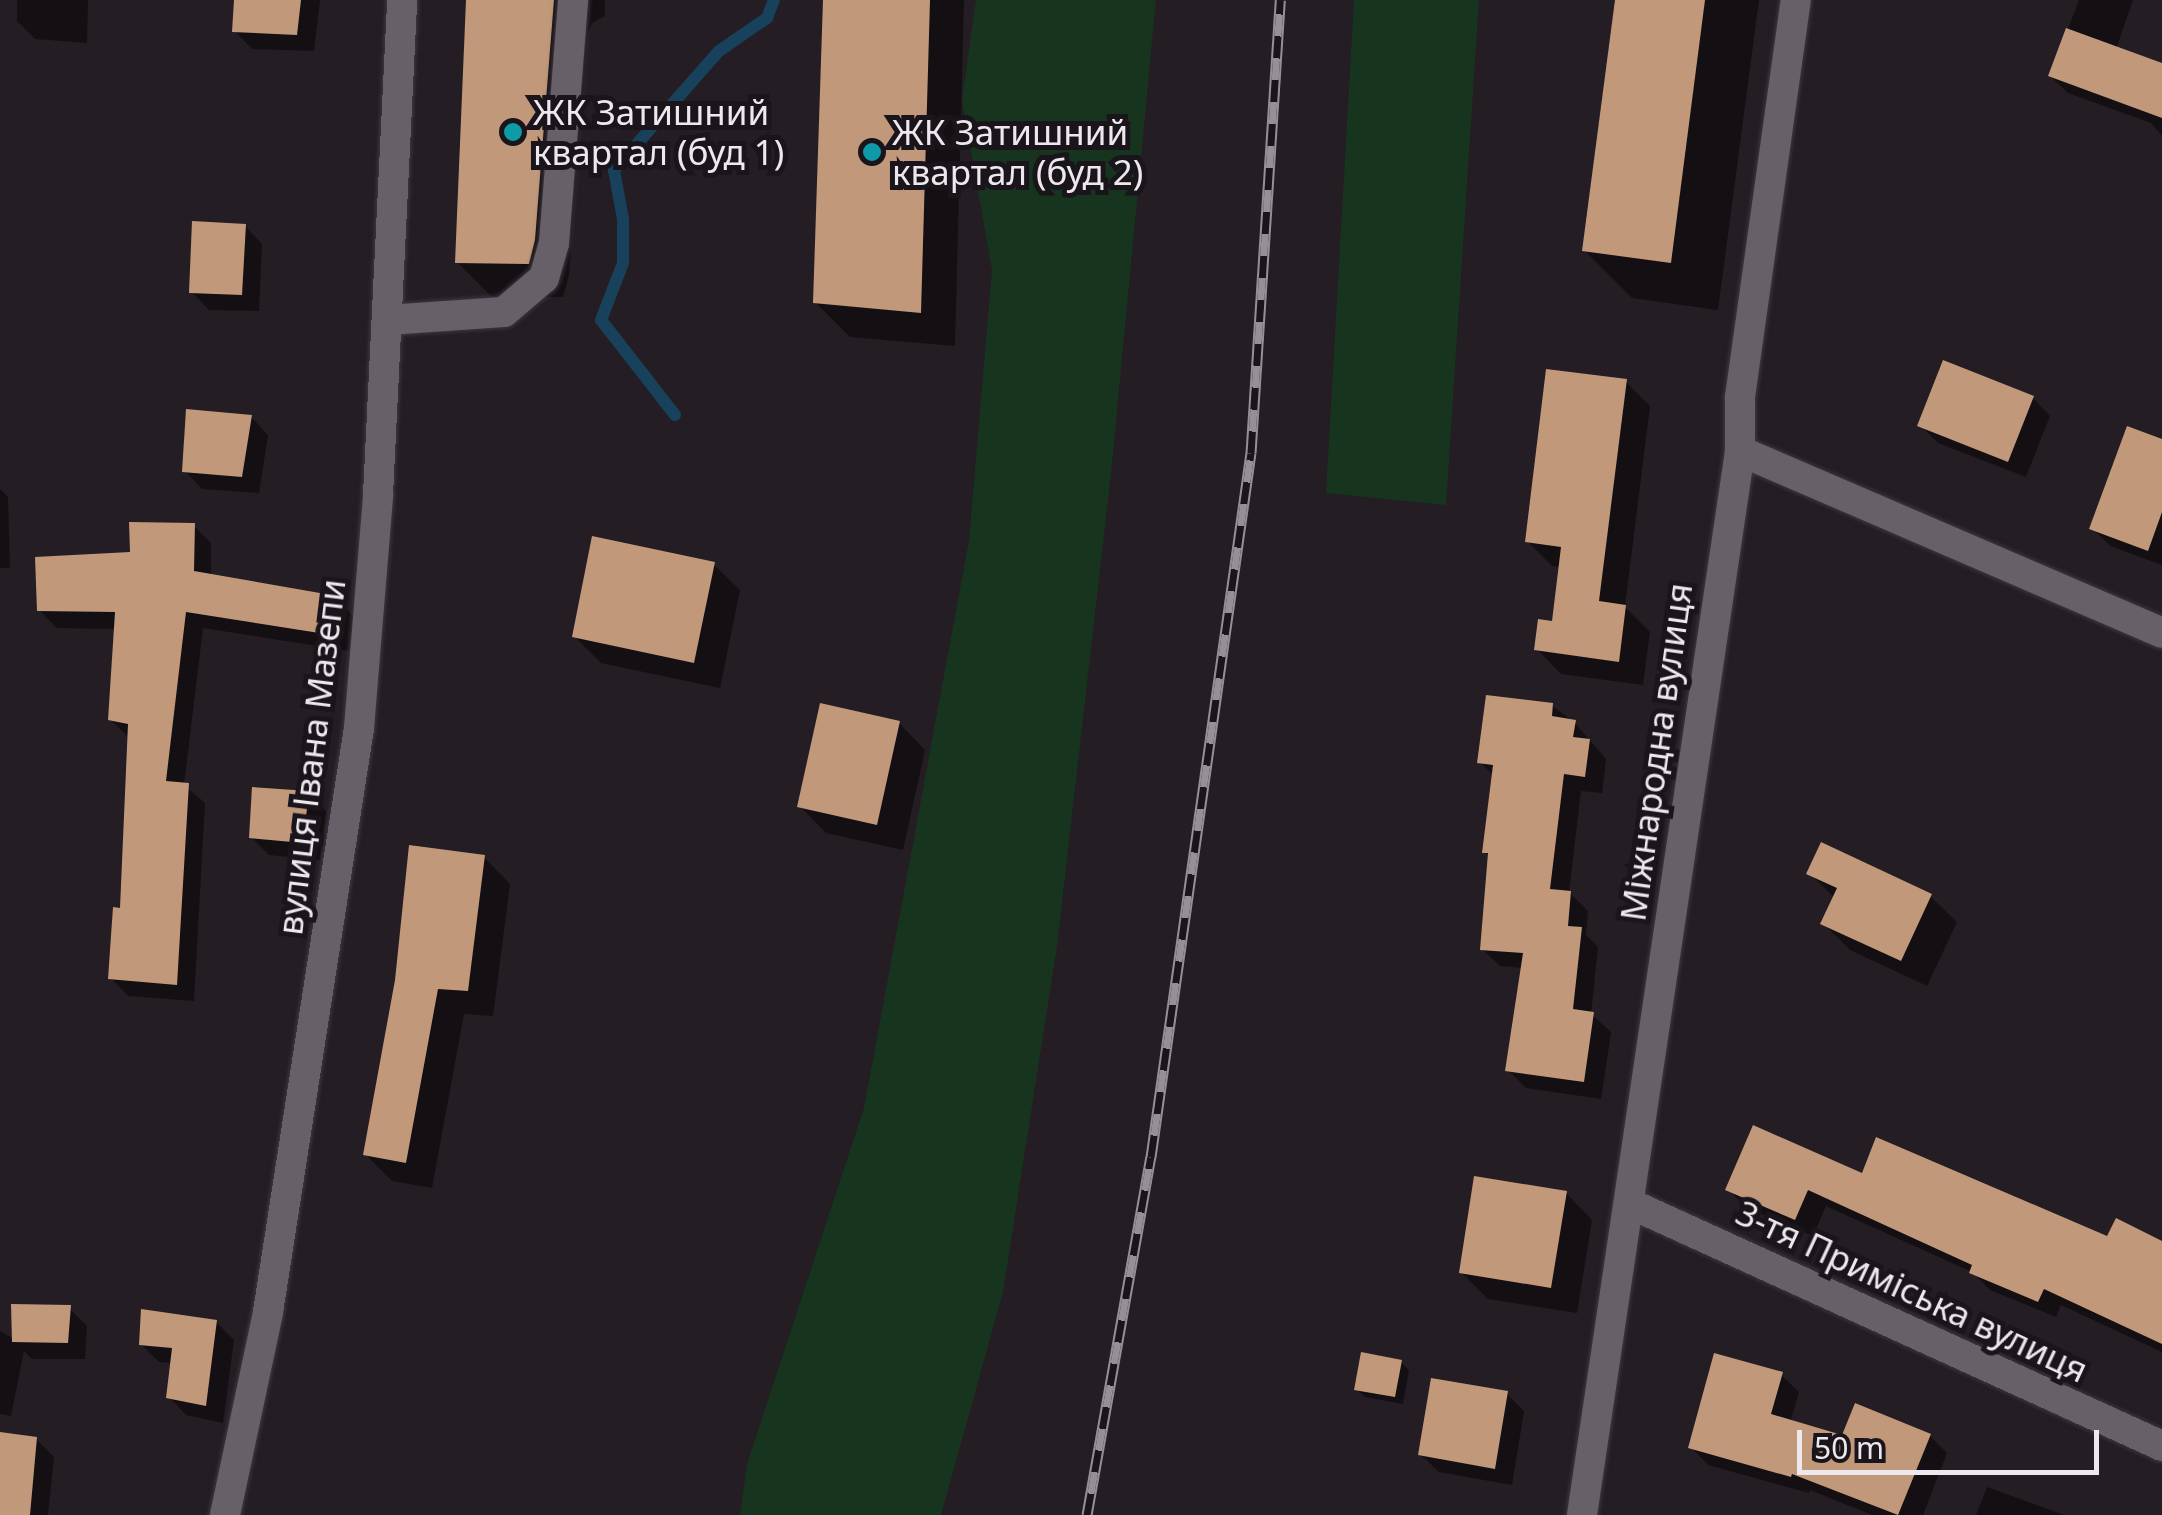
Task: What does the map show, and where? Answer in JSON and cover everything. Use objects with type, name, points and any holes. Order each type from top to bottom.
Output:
[{"type":"street","name":"вулиця Івана Мазепи","points":[[225,1515],[268,1312],[359,728],[387,320],[402,0]]},
{"type":"street","points":[[387,320],[504,312],[544,278],[554,243],[573,0]]},
{"type":"street","name":"Міжнародна вулиця","points":[[1582,1515],[1631,1204],[1699,704],[1740,450],[1740,396],[1796,0]]},
{"type":"street","points":[[1740,450],[2162,633]]},
{"type":"street","name":"3-тя Приміська вулиця","points":[[1631,1204],[2162,1446]]},
{"type":"green space","points":[[976,0],[1156,0],[1111,474],[1057,946],[1003,1292],[941,1515],[740,1515],[747,1464],[864,1108],[969,540],[992,270],[962,100]]},
{"type":"green space","points":[[1354,0],[1479,0],[1446,505],[1326,493]]},
{"type":"building","points":[[234,0],[301,0],[297,35],[232,32]]},
{"type":"building","name":"ЖК Затишний квартал (буд 1)","points":[[466,0],[554,0],[535,240],[529,264],[455,263]]},
{"type":"building","name":"ЖК Затишний квартал (буд 2)","points":[[823,0],[930,0],[921,313],[813,303]]},
{"type":"building","points":[[1615,0],[1705,0],[1671,263],[1582,251]]},
{"type":"building","points":[[2066,28],[2162,63],[2162,118],[2048,76]]},
{"type":"building","points":[[192,221],[246,224],[242,295],[189,293]]},
{"type":"building","points":[[1943,360],[2034,396],[2008,462],[1917,426]]},
{"type":"building","points":[[1546,369],[1627,379],[1599,601],[1626,605],[1619,662],[1534,650],[1538,619],[1552,621],[1561,547],[1525,542]]},
{"type":"building","points":[[186,409],[252,415],[242,477],[182,472]]},
{"type":"building","points":[[2127,426],[2162,439],[2162,512],[2148,551],[2089,529]]},
{"type":"building","points":[[129,522],[195,523],[194,571],[337,596],[332,635],[186,612],[166,781],[189,783],[177,985],[108,979],[113,907],[120,908],[128,724],[108,720],[115,612],[37,611],[35,557],[130,552]]},
{"type":"building","points":[[592,536],[715,562],[694,663],[572,637]]},
{"type":"building","points":[[1486,695],[1553,703],[1552,716],[1576,720],[1573,737],[1590,739],[1585,777],[1564,774],[1550,889],[1571,891],[1568,926],[1582,927],[1573,1009],[1594,1012],[1584,1082],[1505,1071],[1523,953],[1480,950],[1488,853],[1482,853],[1493,765],[1477,763]]},
{"type":"building","points":[[820,703],[900,721],[877,825],[797,807]]},
{"type":"building","points":[[252,787],[309,791],[303,843],[249,838]]},
{"type":"building","points":[[1821,842],[1932,894],[1901,961],[1820,924],[1837,888],[1806,874]]},
{"type":"building","points":[[409,845],[485,855],[468,991],[438,989],[406,1163],[363,1155],[395,980]]},
{"type":"building","points":[[1753,1125],[1862,1173],[1876,1137],[2107,1236],[2116,1218],[2162,1241],[2162,1344],[2044,1289],[2038,1302],[1969,1273],[1972,1265],[1808,1190],[1795,1220],[1725,1190]]},
{"type":"building","points":[[1474,1176],[1567,1191],[1551,1288],[1459,1273]]},
{"type":"building","points":[[11,1304],[71,1305],[68,1343],[12,1342]]},
{"type":"building","points":[[141,1309],[217,1320],[206,1406],[166,1398],[172,1348],[139,1345]]},
{"type":"building","points":[[1361,1352],[1402,1360],[1395,1397],[1354,1390]]},
{"type":"building","points":[[1714,1353],[1783,1372],[1771,1414],[1842,1435],[1855,1403],[1931,1434],[1898,1515],[1792,1474],[1791,1477],[1688,1448]]},
{"type":"building","points":[[1431,1378],[1508,1391],[1495,1469],[1418,1455]]},
{"type":"building","points":[[0,1432],[37,1437],[30,1515],[0,1515]]},
{"type":"waterway","points":[[675,415],[601,320],[623,263],[623,219],[614,170],[719,51],[767,18],[774,0]]},
{"type":"railway","points":[[1087,1515],[1151,1157],[1251,453],[1280,0]]},
{"type":"place","name":"ЖК Затишний квартал (буд 1)","points":[[513,132]]},
{"type":"place","name":"ЖК Затишний квартал (буд 2)","points":[[872,152]]}]
